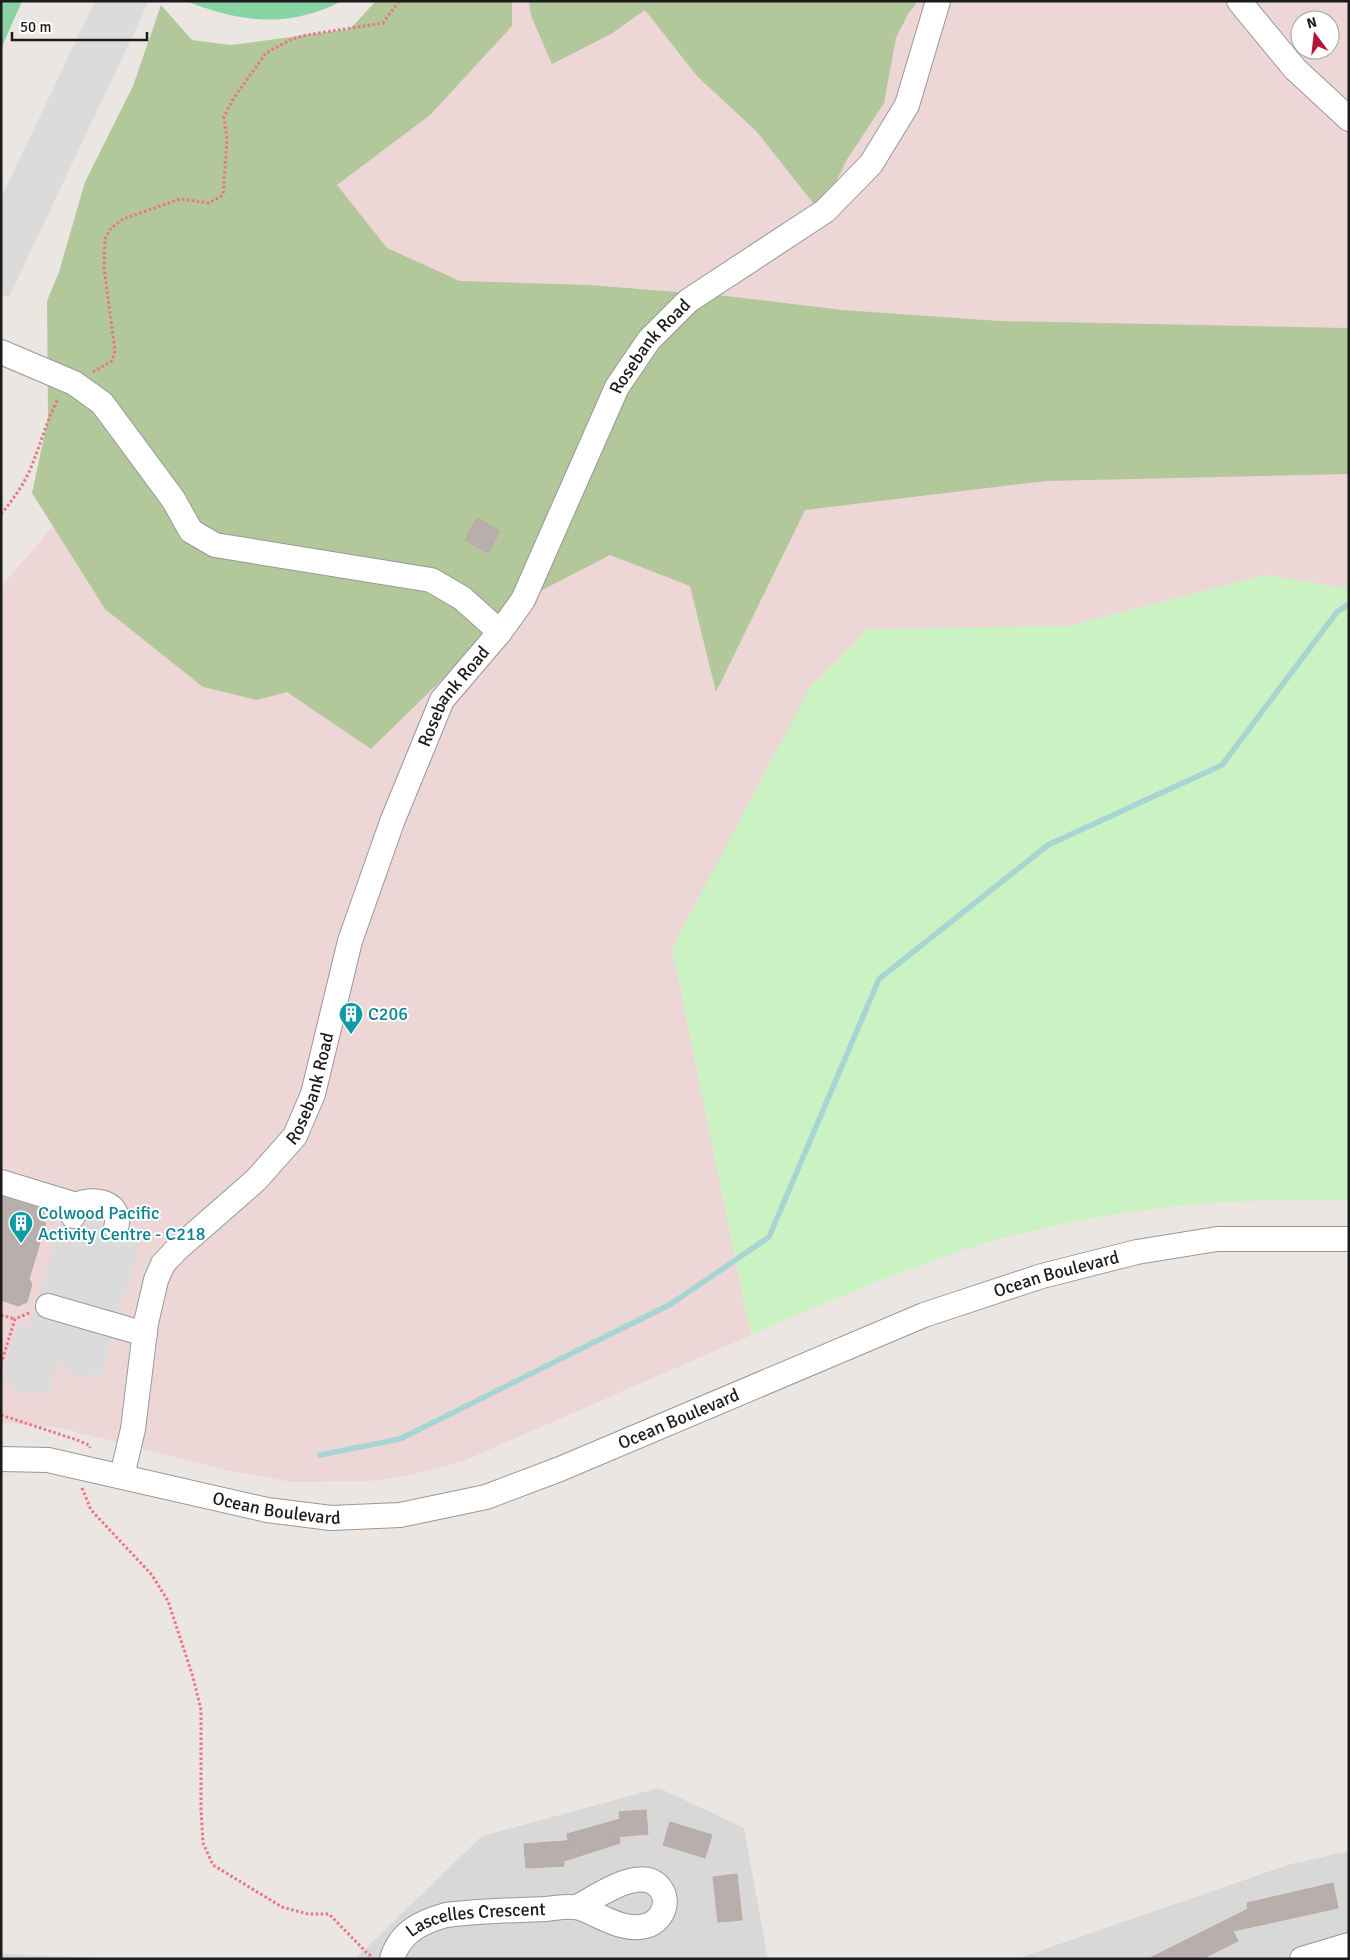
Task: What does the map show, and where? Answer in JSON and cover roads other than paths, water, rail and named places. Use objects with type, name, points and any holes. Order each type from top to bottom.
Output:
[{"type":"street","name":"Rosebank Road","points":[[122,1476],[140,1385],[145,1334],[156,1280],[163,1264],[256,1180],[296,1136],[313,1094],[350,941],[392,822],[442,700],[500,632],[522,600],[541,562],[618,387],[649,340],[688,300],[826,211],[871,164],[907,104],[938,1]]},
{"type":"street","points":[[1239,1],[1295,69],[1349,119]]},
{"type":"street","points":[[1,352],[74,383],[102,403],[173,499],[191,531],[215,545],[431,580],[462,598],[500,632]]},
{"type":"street","points":[[1,1182],[75,1211],[87,1200],[99,1200],[109,1205],[119,1219],[116,1228]]},
{"type":"street","name":"Ocean Boulevard","points":[[1,1459],[48,1460],[267,1510],[331,1518],[400,1515],[486,1497],[560,1469],[924,1314],[1042,1276],[1137,1252],[1217,1239],[1349,1239]]},
{"type":"street","points":[[48,1306],[145,1334]]},
{"type":"street","name":"Lascelles Crescent","points":[[392,1959],[396,1946],[408,1932],[425,1921],[446,1915],[578,1907]]},
{"type":"street","points":[[1302,1959],[1341,1951]]},
{"type":"waterway","points":[[320,1455],[400,1439],[671,1304],[769,1237],[879,979],[1048,845],[1222,765],[1337,612],[1349,604]]},
{"type":"place","name":"C206","points":[[351,1035]]},
{"type":"place","name":"Colwood Pacific Activity Centre - C218","points":[[21,1244]]}]
